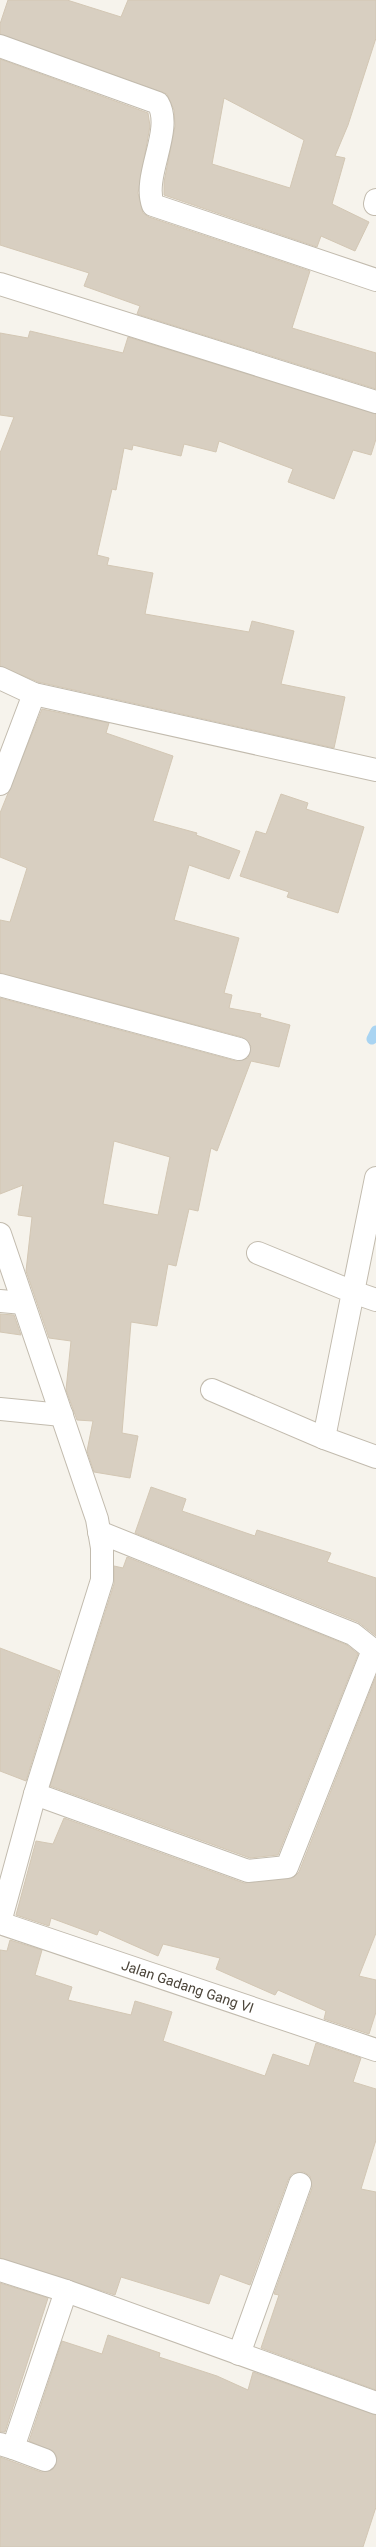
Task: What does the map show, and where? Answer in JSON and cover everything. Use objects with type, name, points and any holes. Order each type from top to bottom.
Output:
[{"type":"street","points":[[0,46],[158,103],[161,112],[161,130],[150,189],[153,205],[376,280]]},
{"type":"street","points":[[0,284],[376,402]]},
{"type":"street","points":[[0,678],[34,694],[376,770]]},
{"type":"street","points":[[0,784],[34,694]]},
{"type":"street","points":[[0,985],[238,1049]]},
{"type":"street","points":[[324,1438],[376,1178]]},
{"type":"street","points":[[0,1234],[97,1519],[102,1580],[36,1794],[0,1922]]},
{"type":"street","points":[[258,1253],[376,1300]]},
{"type":"street","points":[[0,1301],[23,1303]]},
{"type":"street","points":[[212,1390],[324,1438],[376,1457]]},
{"type":"street","points":[[0,1409],[62,1415]]},
{"type":"street","points":[[36,1794],[248,1871],[287,1867],[372,1650],[353,1634],[99,1532]]},
{"type":"street","name":"Jalan Gadang Gang VI","points":[[0,1922],[376,2050]]},
{"type":"street","points":[[240,2354],[300,2184]]},
{"type":"street","points":[[0,2270],[66,2291],[376,2403]]},
{"type":"street","points":[[45,2460],[7,2446],[66,2291]]},
{"type":"building","points":[[8,0],[67,0],[121,17],[128,0],[376,0],[376,38],[348,125],[335,156],[345,158],[332,204],[369,222],[355,251],[321,236],[317,247],[164,195],[164,182],[175,126],[174,110],[167,94],[0,34],[0,24]],"holes":[[[224,98],[304,140],[290,188],[212,164]]]},
{"type":"building","points":[[0,59],[148,113],[150,126],[138,193],[143,213],[149,217],[310,271],[292,328],[376,353],[376,389],[137,314],[140,306],[84,286],[89,273],[0,245]]},
{"type":"building","points":[[30,331],[123,353],[128,337],[376,414],[376,439],[371,455],[353,450],[334,499],[288,482],[293,469],[219,441],[216,452],[184,444],[181,456],[133,445],[132,450],[124,448],[116,490],[112,489],[97,555],[109,558],[107,565],[153,573],[145,614],[249,632],[252,621],[294,631],[281,684],[345,697],[334,748],[38,682],[0,666],[0,453],[14,417],[0,415],[0,333],[28,338]]},
{"type":"building","points":[[42,709],[109,723],[106,733],[173,756],[153,821],[197,833],[196,835],[240,851],[229,879],[189,865],[174,920],[239,938],[224,993],[232,995],[229,1008],[261,1014],[260,1017],[290,1025],[279,1067],[251,1061],[217,1151],[211,1148],[198,1211],[189,1209],[176,1266],[168,1264],[157,1326],[131,1322],[122,1433],[138,1436],[130,1478],[94,1472],[87,1451],[93,1421],[77,1420],[66,1390],[71,1341],[49,1338],[26,1271],[32,1217],[18,1215],[23,1185],[0,1194],[0,998],[236,1061],[248,1058],[251,1046],[242,1037],[0,973],[0,920],[10,922],[27,868],[0,857],[0,813]],"holes":[[[114,1141],[170,1157],[158,1215],[103,1204]]]},
{"type":"building","points":[[281,794],[308,803],[306,809],[364,827],[338,913],[287,897],[289,892],[240,876],[256,831],[266,834]]},
{"type":"building","points":[[0,1314],[14,1315],[21,1335],[0,1332]]},
{"type":"building","points":[[151,1487],[186,1499],[182,1511],[255,1536],[257,1530],[331,1553],[327,1562],[376,1578],[376,1636],[358,1622],[135,1533]]},
{"type":"building","points":[[127,1557],[347,1645],[358,1654],[278,1855],[250,1858],[50,1786],[114,1584],[114,1566],[123,1568]]},
{"type":"building","points":[[0,1648],[60,1671],[26,1781],[0,1771]]},
{"type":"building","points":[[376,1676],[376,1933],[359,1976],[376,1980],[376,2012],[369,2034],[324,2019],[326,2011],[278,1990],[275,1995],[216,1969],[220,1958],[163,1944],[158,1956],[99,1930],[97,1935],[51,1918],[49,1926],[16,1915],[36,1841],[53,1844],[64,1818],[244,1883],[294,1877],[299,1872]]},
{"type":"building","points":[[10,1940],[42,1950],[35,1975],[72,1987],[68,2000],[131,2015],[135,2001],[172,2012],[163,2041],[265,2076],[273,2054],[309,2066],[316,2043],[361,2058],[353,2082],[376,2089],[376,2140],[361,2189],[376,2192],[376,2390],[261,2348],[279,2295],[274,2294],[312,2188],[310,2176],[304,2172],[292,2174],[288,2180],[250,2285],[220,2274],[209,2304],[121,2277],[115,2295],[0,2258],[0,1950],[7,1951]]},
{"type":"building","points":[[0,2283],[48,2298],[5,2432],[0,2432]]},
{"type":"building","points":[[108,2335],[160,2353],[159,2357],[217,2376],[248,2390],[253,2372],[376,2415],[376,2507],[363,2547],[0,2547],[0,2457],[41,2472],[53,2469],[57,2458],[54,2452],[29,2441],[62,2341],[102,2354]]},
{"type":"waterway","points":[[372,1039],[376,1031]]}]
